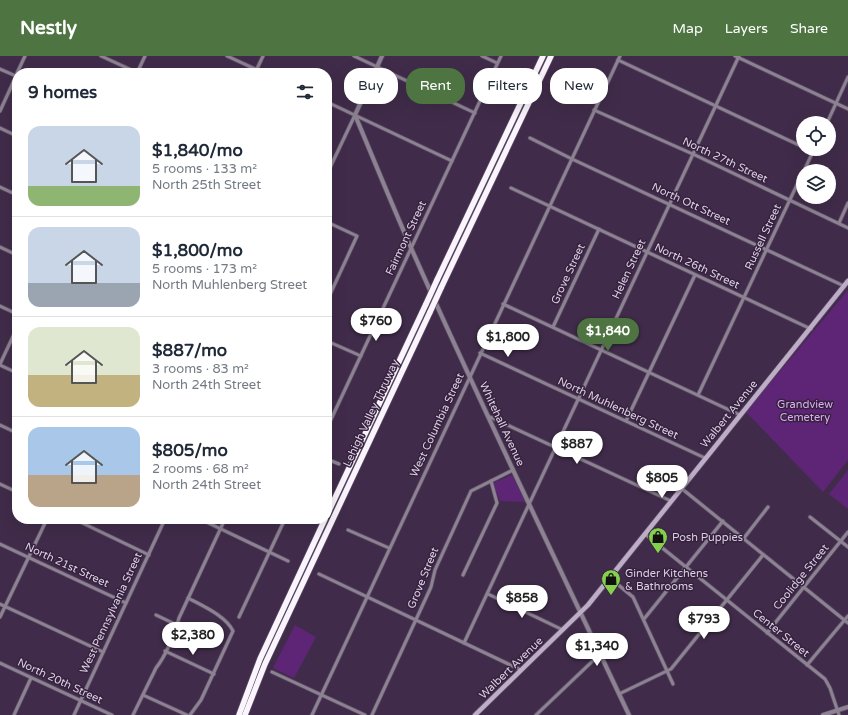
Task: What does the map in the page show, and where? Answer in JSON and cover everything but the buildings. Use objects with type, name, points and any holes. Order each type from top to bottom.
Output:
[{"type":"highway","name":"Lehigh Valley Thruway","points":[[332,504],[543,56]]},
{"type":"highway","name":"Lehigh Valley Thruway","points":[[332,521],[551,56]]},
{"type":"highway","points":[[239,715],[260,659],[323,524]]},
{"type":"highway","name":"Lehigh Valley Thruway","points":[[245,715],[265,664],[331,524]]},
{"type":"main road","name":"Walbert Avenue","points":[[475,715],[581,612],[811,329],[848,281]]},
{"type":"street","points":[[20,68],[25,56]]},
{"type":"street","points":[[101,56],[126,68]]},
{"type":"street","points":[[139,68],[145,56]]},
{"type":"street","points":[[227,56],[250,68]]},
{"type":"street","points":[[257,68],[263,56]]},
{"type":"street","points":[[354,56],[474,113]]},
{"type":"street","points":[[332,164],[382,56]]},
{"type":"street","points":[[482,56],[498,63]]},
{"type":"street","name":"Fairmont Street","points":[[332,417],[412,249],[501,56]]},
{"type":"street","name":"West Columbia Street","points":[[312,715],[620,56]]},
{"type":"street","points":[[737,56],[848,109]]},
{"type":"street","name":"Helen Street","points":[[464,643],[600,350],[693,155],[737,56]]},
{"type":"street","points":[[618,60],[796,144]]},
{"type":"street","points":[[0,68],[12,73]]},
{"type":"street","points":[[830,116],[848,77]]},
{"type":"street","points":[[0,111],[12,86]]},
{"type":"street","points":[[332,104],[452,161]]},
{"type":"street","name":"North 27th Street","points":[[594,110],[848,228]]},
{"type":"street","name":"Whitehall Avenue","points":[[355,115],[412,249],[488,416],[629,715]]},
{"type":"street","points":[[0,128],[12,134]]},
{"type":"street","name":"North Ott Street","points":[[530,138],[844,286]]},
{"type":"street","points":[[0,187],[12,193]]},
{"type":"street","name":"Russell Street","points":[[698,395],[768,250],[796,187]]},
{"type":"street","name":"North 26th Street","points":[[511,188],[811,329]]},
{"type":"street","points":[[838,223],[848,203]]},
{"type":"street","points":[[332,224],[357,236],[332,290]]},
{"type":"street","name":"Grove Street","points":[[553,327],[599,230]]},
{"type":"street","points":[[0,247],[12,253]]},
{"type":"street","points":[[626,421],[695,275]]},
{"type":"street","points":[[503,304],[740,415]]},
{"type":"street","points":[[0,306],[12,312]]},
{"type":"street","points":[[12,339],[0,364],[12,371]]},
{"type":"street","points":[[332,342],[360,356]]},
{"type":"street","name":"North Muhlenberg Street","points":[[480,353],[705,458]]},
{"type":"street","points":[[488,416],[671,501]]},
{"type":"street","points":[[0,425],[12,431]]},
{"type":"street","points":[[332,461],[339,464]]},
{"type":"street","name":"Grove Street","points":[[372,715],[431,587],[435,570],[471,491],[513,470]]},
{"type":"street","points":[[463,575],[497,503],[491,481]]},
{"type":"street","points":[[0,484],[12,490]]},
{"type":"street","points":[[681,488],[848,622]]},
{"type":"street","points":[[744,538],[768,507]]},
{"type":"street","points":[[810,517],[848,547]]},
{"type":"street","points":[[644,619],[723,521]]},
{"type":"street","points":[[0,617],[45,524]]},
{"type":"street","points":[[84,524],[149,555]]},
{"type":"street","name":"West Pennsylvania Street","points":[[74,715],[164,524]]},
{"type":"street","points":[[210,524],[288,560]]},
{"type":"street","points":[[134,715],[156,668],[161,662],[188,598],[223,524]]},
{"type":"street","points":[[238,617],[283,524]]},
{"type":"street","points":[[348,530],[389,548]]},
{"type":"street","name":"Coolidge Street","points":[[767,633],[848,532]]},
{"type":"street","name":"Center Street","points":[[644,534],[821,676],[828,684],[838,713]]},
{"type":"street","name":"North 21st Street","points":[[0,544],[126,603]]},
{"type":"street","points":[[619,694],[667,671],[673,666],[763,555]]},
{"type":"street","points":[[319,574],[521,670]]},
{"type":"street","points":[[610,578],[633,597],[673,684]]},
{"type":"street","points":[[523,611],[535,588]]},
{"type":"street","points":[[488,594],[563,630]]},
{"type":"street","points":[[143,695],[188,715],[201,700],[214,674],[233,633],[231,628],[214,611],[188,598]]},
{"type":"street","points":[[0,604],[103,652]]},
{"type":"street","points":[[156,615],[177,625]]},
{"type":"street","points":[[807,665],[848,616]]},
{"type":"street","points":[[165,652],[214,674]]},
{"type":"street","points":[[536,715],[600,654]]},
{"type":"street","name":"North 20th Street","points":[[0,663],[112,715]]},
{"type":"street","points":[[272,672],[364,715]]},
{"type":"street","points":[[14,715],[31,678]]},
{"type":"street","points":[[823,715],[838,713],[848,707]]},
{"type":"green space","name":"Grandview Cemetery","points":[[848,290],[848,460],[823,492],[746,412]]},
{"type":"green space","points":[[848,470],[848,509],[829,494]]},
{"type":"green space","points":[[512,475],[525,502],[500,501],[493,483]]},
{"type":"green space","points":[[295,625],[316,637],[294,678],[273,668]]},
{"type":"place","name":"Posh Puppies","points":[[658,554]]},
{"type":"place","name":"Ginder Kitchens & Bathrooms","points":[[611,596]]}]
